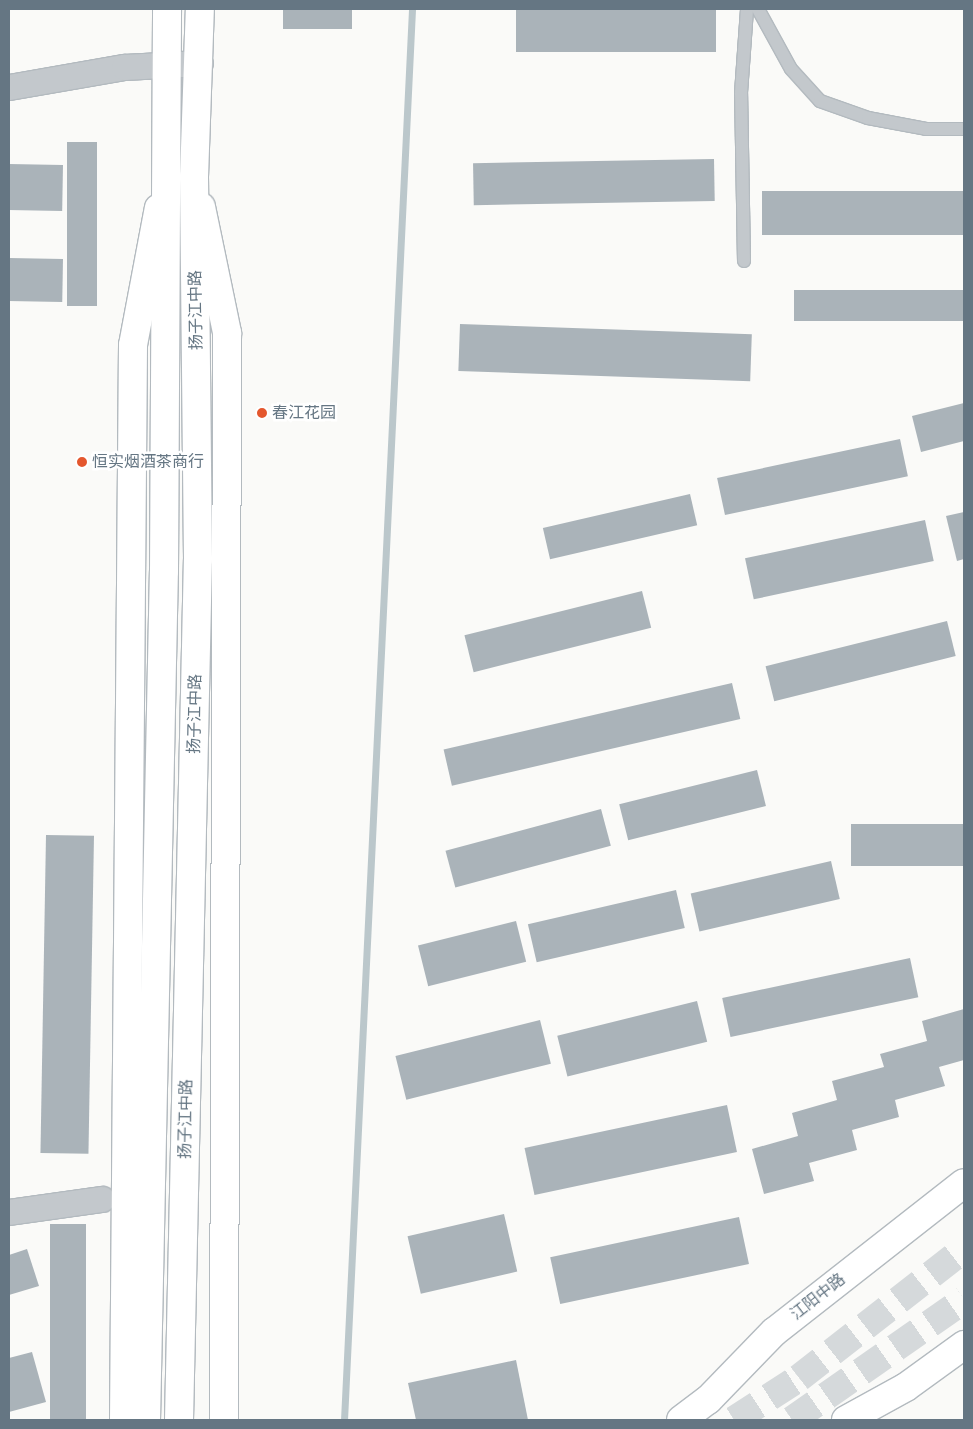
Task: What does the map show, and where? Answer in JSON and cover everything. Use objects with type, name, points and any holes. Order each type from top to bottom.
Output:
[{"type":"main road","name":"扬子江中路","points":[[146,1420],[156,864],[164,570],[164,180],[167,9]]},
{"type":"main road","name":"扬子江中路","points":[[179,1420],[198,559],[194,177],[200,63],[200,9]]},
{"type":"main road","points":[[194,177],[227,333],[224,1420]]},
{"type":"main road","points":[[124,1420],[133,345],[164,180]]},
{"type":"main road","name":"江阳中路","points":[[681,1420],[708,1400],[774,1332],[964,1183]]},
{"type":"main road","points":[[846,1420],[906,1387],[964,1345]]},
{"type":"street","points":[[9,87],[166,62],[200,63]]},
{"type":"street","points":[[9,1212],[102,1199]]},
{"type":"lane","points":[[744,261],[741,93],[746,9]]},
{"type":"lane","points":[[758,9],[791,69],[820,101],[868,118],[926,129],[964,129]]},
{"type":"building","points":[[283,9],[352,9],[352,29],[283,29]]},
{"type":"building","points":[[516,9],[716,9],[716,52],[516,52]]},
{"type":"building","points":[[67,142],[97,142],[97,306],[67,306]]},
{"type":"building","points":[[714,159],[715,201],[474,205],[473,163]]},
{"type":"building","points":[[9,164],[63,165],[62,211],[9,210]]},
{"type":"building","points":[[762,191],[964,191],[964,235],[762,235]]},
{"type":"building","points":[[9,258],[63,259],[62,302],[9,301]]},
{"type":"building","points":[[794,290],[964,290],[964,321],[794,321]]},
{"type":"building","points":[[460,324],[752,334],[750,381],[458,371]]},
{"type":"building","points":[[964,403],[964,441],[921,452],[912,416]]},
{"type":"building","points":[[900,439],[908,476],[725,515],[717,478]]},
{"type":"building","points":[[690,494],[697,525],[550,559],[543,528]]},
{"type":"building","points":[[964,512],[964,559],[957,561],[946,516]]},
{"type":"building","points":[[925,520],[934,561],[754,599],[745,558]]},
{"type":"building","points":[[642,591],[651,628],[474,672],[464,635]]},
{"type":"building","points":[[947,621],[956,656],[774,701],[766,666]]},
{"type":"building","points":[[732,683],[740,719],[452,786],[444,750]]},
{"type":"building","points":[[757,770],[766,806],[628,840],[619,804]]},
{"type":"building","points":[[601,809],[611,846],[455,887],[445,851]]},
{"type":"building","points":[[851,824],[964,824],[964,866],[851,866]]},
{"type":"building","points":[[46,835],[94,836],[88,1154],[40,1153]]},
{"type":"building","points":[[831,861],[840,899],[699,931],[691,893]]},
{"type":"building","points":[[676,890],[685,928],[537,962],[528,924]]},
{"type":"building","points":[[516,921],[526,962],[428,986],[418,945]]},
{"type":"building","points":[[910,958],[918,997],[731,1037],[722,998]]},
{"type":"building","points":[[697,1001],[707,1042],[567,1077],[557,1036]]},
{"type":"building","points":[[964,1009],[964,1060],[939,1067],[945,1086],[895,1100],[899,1117],[852,1130],[857,1150],[809,1163],[814,1181],[764,1194],[752,1149],[798,1136],[792,1113],[837,1100],[832,1081],[884,1067],[880,1054],[927,1041],[922,1021]]},
{"type":"building","points":[[540,1020],[551,1064],[406,1100],[395,1056]]},
{"type":"building","points":[[727,1105],[737,1152],[535,1195],[525,1148]]},
{"type":"building","points":[[504,1214],[517,1271],[421,1294],[408,1236]]},
{"type":"building","points":[[739,1217],[749,1264],[560,1304],[550,1257]]},
{"type":"building","points":[[50,1224],[86,1224],[86,1420],[50,1420]]},
{"type":"building","points":[[27,1249],[39,1286],[9,1295],[9,1255]]},
{"type":"building","points":[[32,1352],[46,1402],[9,1412],[9,1358]]},
{"type":"building","points":[[516,1360],[528,1420],[416,1420],[408,1383]]},
{"type":"waterway","points":[[344,1420],[412,9]]},
{"type":"tunnel","points":[[734,1420],[799,1378],[964,1249]]},
{"type":"tunnel","points":[[792,1420],[964,1300]]},
{"type":"place","name":"春江花园","points":[[262,413]]},
{"type":"place","name":"恒实烟酒茶商行","points":[[82,462]]}]
